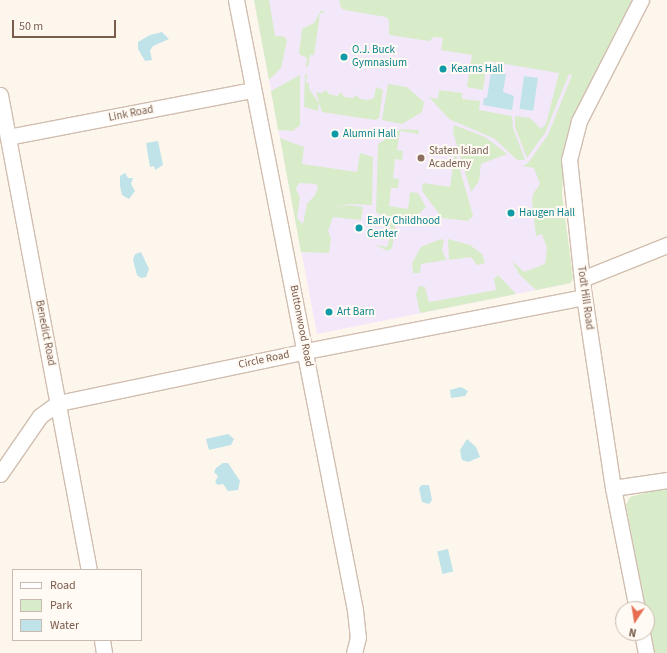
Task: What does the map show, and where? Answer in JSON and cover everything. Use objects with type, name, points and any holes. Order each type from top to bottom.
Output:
[{"type":"street","name":"Buttonwood Road","points":[[236,0],[306,350],[355,610],[358,636],[354,653]]},
{"type":"street","name":"Todt Hill Road","points":[[635,601],[613,488],[584,297],[569,160],[579,121],[641,0]]},
{"type":"street","name":"Link Road","points":[[8,137],[253,90]]},
{"type":"street","name":"Benedict Road","points":[[0,95],[89,569]]},
{"type":"street","points":[[582,279],[667,244]]},
{"type":"street","name":"Circle Road","points":[[0,474],[40,416],[58,403],[306,350],[584,297]]},
{"type":"street","points":[[613,488],[667,480]]},
{"type":"street","points":[[102,641],[104,653]]},
{"type":"street","points":[[644,641],[646,653]]},
{"type":"shaded area","name":"Staten Island Academy","points":[[254,0],[623,0],[559,144],[566,284],[317,334]]},
{"type":"green space","points":[[254,0],[269,0],[275,36],[283,36],[287,40],[281,68],[269,80]]},
{"type":"green space","points":[[339,0],[632,0],[577,108],[565,142],[562,194],[573,277],[571,283],[536,290],[519,274],[512,261],[524,272],[545,264],[547,248],[542,234],[536,236],[532,201],[533,194],[540,184],[534,168],[523,166],[528,163],[548,135],[572,75],[569,74],[545,133],[527,158],[515,127],[515,116],[530,118],[541,129],[546,124],[559,73],[487,61],[483,90],[467,87],[472,55],[441,50],[443,38],[434,37],[429,41],[389,35],[389,20],[386,17],[345,10],[341,8]]},
{"type":"green space","points":[[321,11],[326,11],[320,14],[314,55],[310,55],[308,67],[306,67],[307,58],[299,54],[302,29],[314,23]]},
{"type":"green space","points":[[305,74],[307,75],[306,83],[309,83],[309,89],[319,103],[318,111],[304,107]]},
{"type":"green space","points":[[300,75],[300,125],[293,131],[278,130],[271,91]]},
{"type":"green space","points":[[388,84],[407,87],[424,102],[422,112],[402,124],[382,120]]},
{"type":"green space","points":[[376,87],[383,90],[379,118],[375,120],[322,112],[316,92],[322,93],[326,90],[329,94],[337,96],[341,92],[344,97],[353,98],[357,95],[360,99],[368,100],[374,98]]},
{"type":"green space","points":[[439,90],[462,93],[462,99],[480,101],[479,110],[512,116],[513,128],[525,160],[517,160],[495,139],[449,119],[429,97],[438,99]]},
{"type":"green space","points":[[454,125],[485,137],[507,154],[481,164],[479,181],[471,192],[453,132]]},
{"type":"green space","points":[[401,129],[418,130],[419,134],[400,131],[397,150],[403,151],[402,160],[395,159],[393,178],[399,179],[398,188],[391,188],[389,206],[408,209],[410,192],[418,193],[426,207],[415,218],[382,216],[376,212],[378,144]]},
{"type":"green space","points":[[280,138],[304,147],[302,164],[357,172],[360,153],[373,157],[372,205],[348,204],[333,209],[348,205],[363,207],[361,220],[333,217],[328,231],[331,238],[329,253],[301,252]],"holes":[[[299,183],[316,184],[318,187],[315,195],[307,204],[303,224],[297,218],[300,197],[296,189]]]},
{"type":"green space","points":[[455,152],[473,216],[468,221],[442,218],[422,191],[423,183],[450,187]]},
{"type":"green space","points":[[371,217],[396,222],[392,248],[388,251],[375,245],[387,247],[391,233],[390,226],[370,223]]},
{"type":"green space","points":[[441,239],[444,241],[442,250],[446,260],[421,264],[420,273],[413,273],[412,263],[421,247]]},
{"type":"green space","points":[[448,239],[470,245],[482,254],[485,263],[477,265],[471,257],[449,260]]},
{"type":"green space","points":[[498,275],[516,294],[420,313],[416,294],[419,286],[425,287],[429,302],[496,290],[494,279]]},
{"type":"green space","points":[[667,487],[667,653],[654,653],[652,641],[655,641],[655,601],[644,601],[626,505],[630,497]]},
{"type":"water","points":[[162,32],[169,39],[153,46],[150,51],[152,60],[145,61],[138,49],[138,42],[150,35]]},
{"type":"water","points":[[491,72],[506,74],[503,92],[514,96],[512,110],[483,105],[484,98],[487,98]]},
{"type":"water","points":[[524,76],[538,78],[533,111],[519,109]]},
{"type":"water","points":[[158,141],[163,165],[155,170],[154,166],[150,167],[146,143]]},
{"type":"water","points":[[125,173],[128,178],[133,178],[131,184],[135,191],[129,199],[122,195],[120,186],[120,176]]},
{"type":"water","points":[[141,252],[149,269],[146,277],[141,278],[137,275],[133,260],[135,254]]},
{"type":"water","points":[[461,387],[468,391],[465,396],[451,398],[450,390]]},
{"type":"water","points":[[228,434],[234,439],[231,445],[209,450],[206,439]]},
{"type":"water","points":[[467,439],[476,447],[480,457],[468,462],[462,460],[460,450]]},
{"type":"water","points":[[223,463],[228,463],[240,481],[238,490],[228,491],[223,484],[218,485],[215,482],[218,476],[214,472],[216,468]]},
{"type":"water","points":[[422,485],[429,485],[432,500],[429,504],[422,502],[419,488]]},
{"type":"water","points":[[448,549],[453,571],[442,574],[437,551]]},
{"type":"place","name":"O.J. Buck Gymnasium","points":[[344,57]]},
{"type":"place","name":"Kearns Hall","points":[[443,69]]},
{"type":"place","name":"Alumni Hall","points":[[335,134]]},
{"type":"place","name":"Staten Island Academy","points":[[421,158]]},
{"type":"place","name":"Haugen Hall","points":[[511,213]]},
{"type":"place","name":"Early Childhood Center","points":[[359,228]]},
{"type":"place","name":"Art Barn","points":[[329,312]]}]
